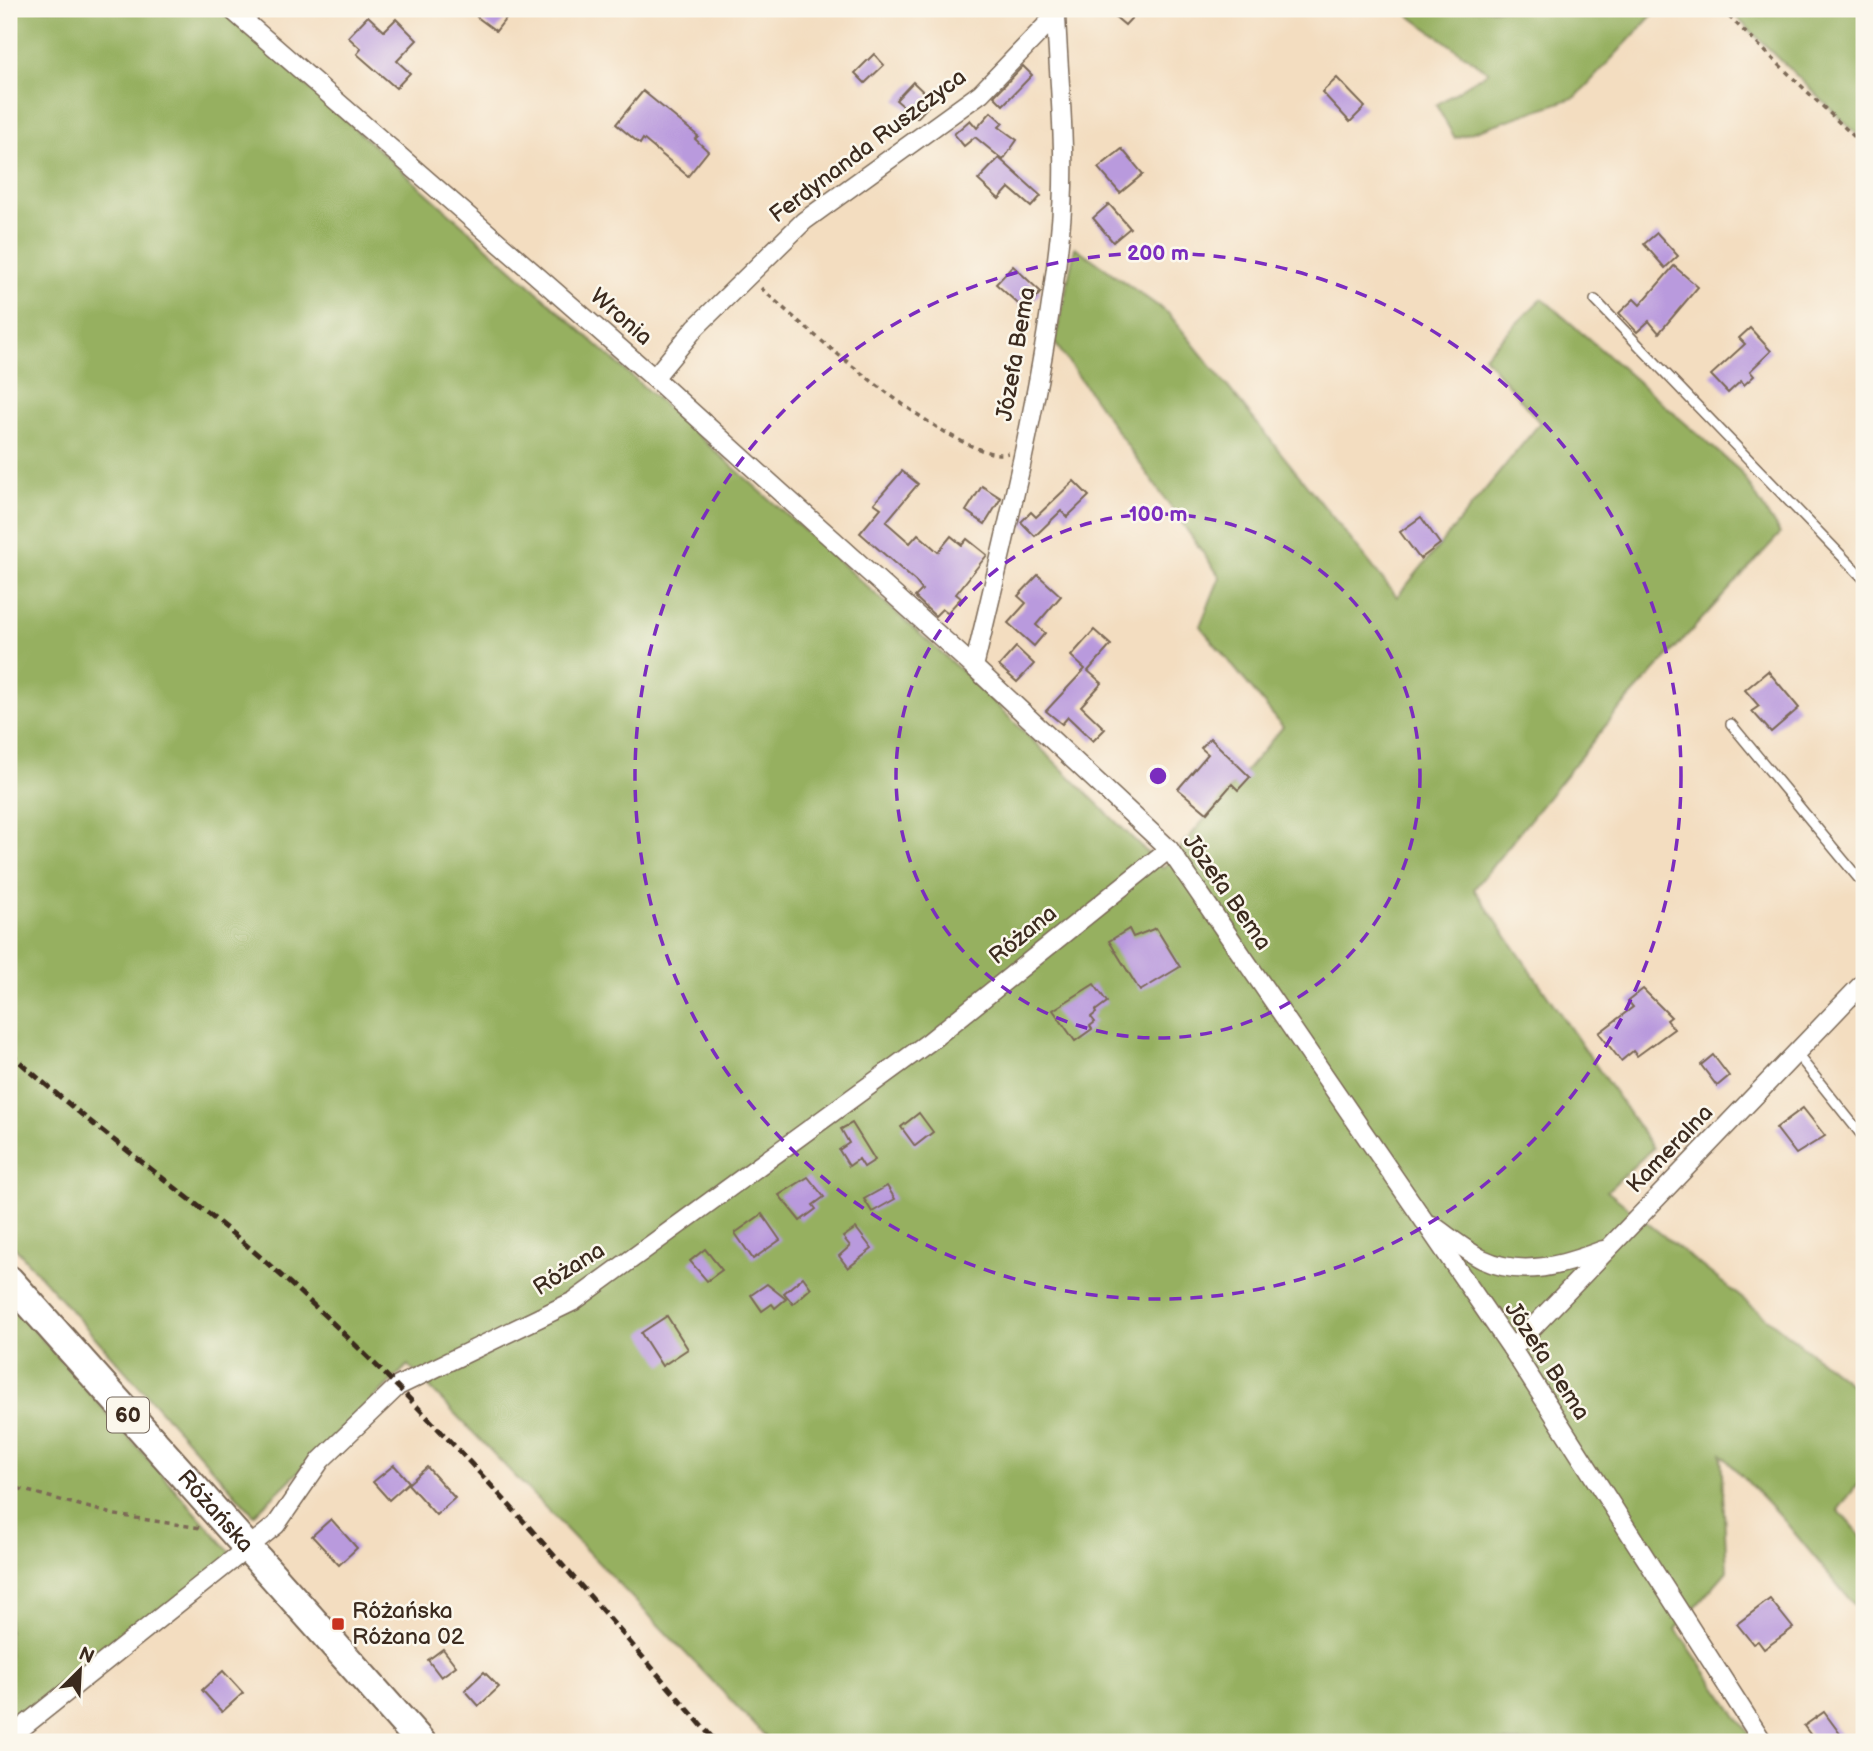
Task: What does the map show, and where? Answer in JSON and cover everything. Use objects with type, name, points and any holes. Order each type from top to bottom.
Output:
[{"type":"main road","name":"Różańska","points":[[9,1280],[421,1742]]},
{"type":"street","name":"Wronia","points":[[231,9],[654,378],[974,667]]},
{"type":"street","name":"Ferdynanda Ruszczyca","points":[[654,378],[679,345],[747,275],[834,198],[981,93],[1058,12]]},
{"type":"street","name":"Józefa Bema","points":[[1058,12],[1062,168],[1060,232],[1046,334],[1024,448],[974,667],[1169,849],[1512,1349],[1763,1742]]},
{"type":"street","name":"Różana","points":[[9,1738],[276,1525],[321,1460],[398,1386],[574,1301],[929,1042],[1169,849]]},
{"type":"street","name":"Kameralna","points":[[1512,1349],[1864,982]]},
{"type":"street","points":[[1423,1219],[1482,1259],[1519,1269],[1558,1266],[1610,1247]]},
{"type":"lane","points":[[1595,300],[1864,579]]},
{"type":"lane","points":[[1731,724],[1864,885]]},
{"type":"lane","points":[[1796,1053],[1864,1138]]},
{"type":"path","points":[[1721,9],[1864,146]]},
{"type":"path","points":[[747,275],[802,326],[871,380],[965,445],[998,457],[1024,448]]},
{"type":"path","points":[[9,1486],[116,1515],[208,1530]]},
{"type":"green space","points":[[9,9],[221,9],[967,676],[1163,868],[1283,727],[1200,626],[1220,577],[1055,343],[1075,247],[1169,314],[1397,597],[1540,423],[1484,356],[1542,298],[1741,472],[1780,534],[1615,714],[1474,889],[1653,1148],[1607,1191],[1864,1395],[1864,1476],[1838,1510],[1864,1540],[1864,1617],[1783,1519],[1721,1454],[1727,1571],[1676,1629],[1749,1734],[1739,1742],[771,1742],[408,1365],[254,1515],[9,1241]]},
{"type":"green space","points":[[1400,9],[1658,9],[1576,97],[1455,138],[1436,105],[1488,72]]},
{"type":"green space","points":[[1728,9],[1864,9],[1864,141]]},
{"type":"green space","points":[[9,1302],[234,1556],[9,1729]]},
{"type":"building","points":[[483,9],[513,9],[496,31],[477,17]]},
{"type":"building","points":[[1106,9],[1140,9],[1125,25]]},
{"type":"building","points":[[368,16],[384,31],[396,19],[417,40],[397,61],[410,73],[396,88],[357,54],[361,49],[348,37]]},
{"type":"building","points":[[874,54],[884,65],[865,83],[855,73]]},
{"type":"building","points":[[1023,66],[1032,75],[1003,105],[994,96]]},
{"type":"building","points":[[1337,78],[1365,107],[1350,122],[1322,92]]},
{"type":"building","points":[[913,82],[933,101],[917,118],[896,100]]},
{"type":"building","points":[[643,91],[698,136],[695,139],[708,151],[688,176],[643,139],[640,144],[616,124]]},
{"type":"building","points":[[991,112],[1003,123],[999,127],[1017,140],[1003,160],[975,137],[964,146],[954,134],[970,120],[977,128]]},
{"type":"building","points":[[1122,149],[1143,174],[1120,193],[1098,168]]},
{"type":"building","points":[[999,158],[1041,196],[1031,207],[1009,188],[999,199],[978,180]]},
{"type":"building","points":[[1109,204],[1130,228],[1113,242],[1093,218]]},
{"type":"building","points":[[1657,233],[1678,256],[1665,268],[1644,244]]},
{"type":"building","points":[[1013,266],[1041,292],[1025,310],[996,284]]},
{"type":"building","points":[[1674,266],[1698,287],[1659,333],[1649,321],[1637,332],[1619,313],[1634,299],[1640,305]]},
{"type":"building","points":[[1750,328],[1771,351],[1750,371],[1754,376],[1744,385],[1741,381],[1728,393],[1711,375],[1745,344],[1739,338]]},
{"type":"building","points":[[902,471],[918,484],[886,522],[910,543],[918,534],[938,552],[951,536],[962,545],[967,539],[987,555],[956,594],[961,598],[947,613],[942,609],[935,616],[915,597],[922,590],[915,581],[860,533],[881,508],[874,503]]},
{"type":"building","points":[[1074,481],[1089,496],[1067,517],[1061,511],[1035,536],[1021,522],[1031,512],[1036,517]]},
{"type":"building","points":[[982,486],[1001,498],[985,524],[966,511]]},
{"type":"building","points":[[1421,517],[1440,544],[1420,559],[1400,532]]},
{"type":"building","points":[[1038,575],[1061,596],[1036,625],[1045,633],[1034,646],[1008,623],[1026,603],[1018,596]]},
{"type":"building","points":[[1094,630],[1111,645],[1088,671],[1102,683],[1081,706],[1105,729],[1093,741],[1068,717],[1062,724],[1046,711],[1085,669],[1071,656]]},
{"type":"building","points":[[1016,647],[1034,664],[1017,682],[999,666]]},
{"type":"building","points":[[1768,671],[1799,708],[1771,732],[1752,711],[1759,706],[1745,690]]},
{"type":"building","points":[[1210,738],[1250,777],[1238,790],[1232,784],[1207,813],[1178,789],[1208,754],[1201,748]]},
{"type":"building","points":[[1156,928],[1180,967],[1140,991],[1109,941],[1129,929],[1133,937]]},
{"type":"building","points":[[1094,984],[1107,1002],[1091,1017],[1095,1022],[1090,1026],[1092,1029],[1075,1041],[1053,1010]]},
{"type":"building","points":[[1643,989],[1671,1017],[1667,1020],[1674,1029],[1637,1056],[1633,1051],[1621,1061],[1599,1033],[1633,1007],[1628,1001]]},
{"type":"building","points":[[1713,1055],[1729,1076],[1717,1086],[1701,1065]]},
{"type":"building","points":[[1803,1108],[1825,1136],[1796,1154],[1776,1128]]},
{"type":"building","points":[[919,1113],[933,1132],[915,1146],[901,1127]]},
{"type":"building","points":[[852,1123],[875,1160],[864,1167],[859,1159],[849,1166],[839,1150],[849,1143],[841,1129]]},
{"type":"building","points":[[808,1177],[824,1197],[813,1205],[816,1209],[800,1221],[779,1195]]},
{"type":"building","points":[[887,1186],[895,1199],[872,1212],[864,1199]]},
{"type":"building","points":[[762,1214],[780,1240],[753,1259],[735,1233]]},
{"type":"building","points":[[856,1228],[872,1249],[848,1268],[839,1256],[850,1246],[843,1237]]},
{"type":"building","points":[[705,1249],[722,1270],[707,1281],[690,1261]]},
{"type":"building","points":[[803,1277],[811,1288],[793,1304],[784,1293]]},
{"type":"building","points":[[767,1284],[786,1299],[775,1308],[772,1304],[762,1311],[751,1295]]},
{"type":"building","points":[[667,1316],[688,1349],[662,1366],[641,1333]]},
{"type":"building","points":[[394,1465],[409,1482],[389,1500],[373,1482]]},
{"type":"building","points":[[427,1467],[455,1498],[436,1515],[408,1484]]},
{"type":"building","points":[[331,1519],[357,1548],[339,1565],[312,1536]]},
{"type":"building","points":[[1770,1599],[1793,1628],[1764,1649],[1758,1641],[1753,1644],[1737,1624]]},
{"type":"building","points":[[443,1649],[456,1666],[441,1677],[428,1660]]},
{"type":"building","points":[[223,1671],[243,1693],[222,1712],[202,1690]]},
{"type":"building","points":[[484,1672],[499,1687],[479,1706],[465,1690]]},
{"type":"building","points":[[1824,1712],[1846,1742],[1816,1742],[1804,1726]]},
{"type":"railway","points":[[9,1052],[74,1108],[243,1242],[335,1325],[449,1440],[503,1499],[716,1742]]},
{"type":"place","name":"Różańska Różana 02","points":[[338,1624]]}]
